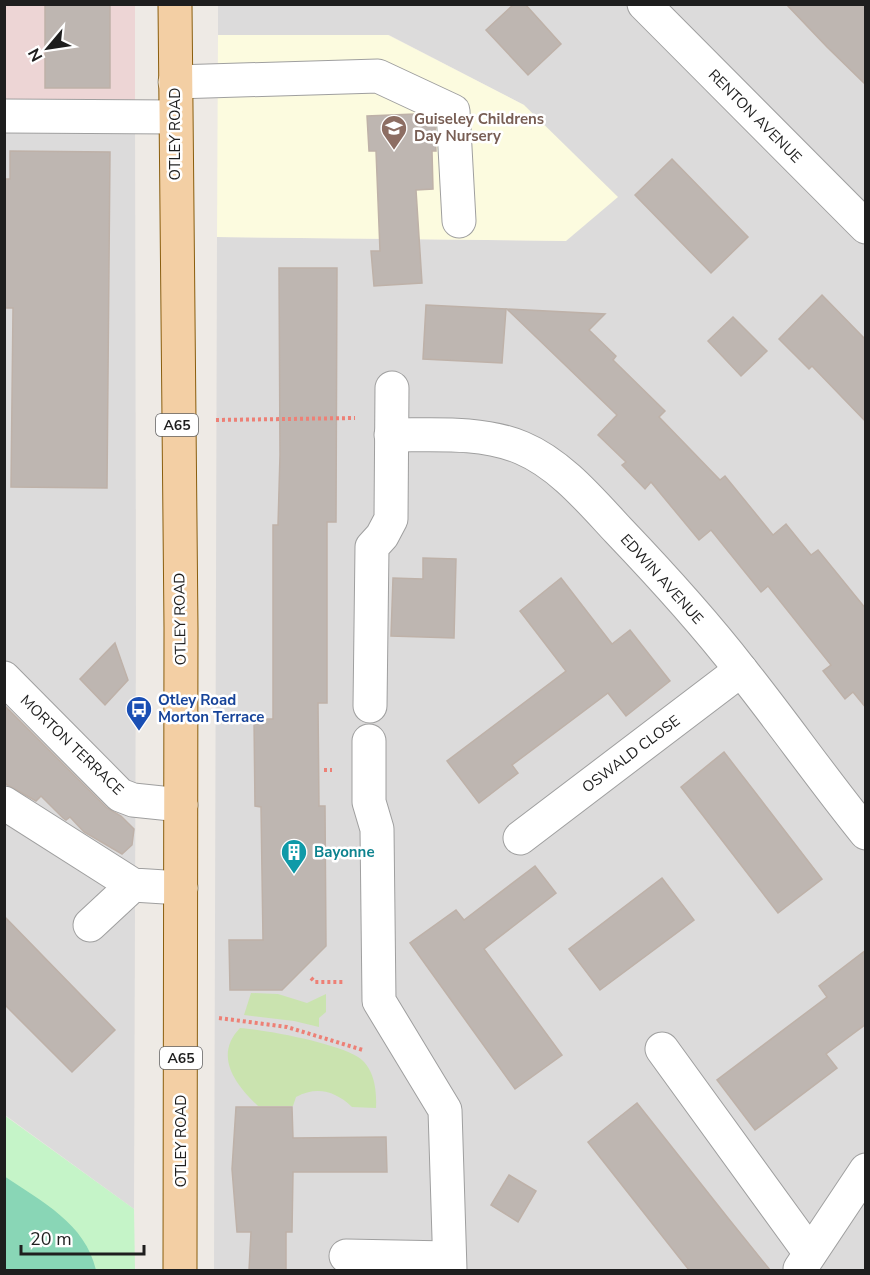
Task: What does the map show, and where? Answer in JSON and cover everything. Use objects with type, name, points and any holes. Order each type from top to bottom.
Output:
[{"type":"main road","name":"OTLEY ROAD","points":[[175,4],[181,805],[180,1270]]},
{"type":"street","name":"RENTON AVENUE","points":[[644,4],[866,227]]},
{"type":"street","points":[[175,82],[378,76],[453,111],[459,221]]},
{"type":"street","points":[[4,116],[175,117]]},
{"type":"street","points":[[370,706],[372,547],[382,536],[391,519],[392,388]]},
{"type":"street","name":"EDWIN AVENUE","points":[[392,435],[458,435],[493,439],[522,448],[553,465],[665,579],[741,670],[815,771],[866,833]]},
{"type":"street","name":"OSWALD CLOSE","points":[[520,837],[741,670]]},
{"type":"street","name":"MORTON TERRACE","points":[[4,678],[120,795],[132,800],[181,805]]},
{"type":"street","points":[[346,1256],[449,1264],[445,1110],[380,1001],[377,829],[369,802],[369,741]]},
{"type":"street","points":[[4,803],[133,885],[181,888]]},
{"type":"street","points":[[90,925],[133,885]]},
{"type":"street","points":[[662,1049],[805,1262],[866,1170]]},
{"type":"path","points":[[177,420],[373,418],[392,435]]},
{"type":"path","points":[[208,1016],[287,1027],[364,1050],[372,1057]]},
{"type":"shaded area","points":[[4,5],[135,5],[135,100],[5,102]]},
{"type":"shaded area","points":[[218,5],[865,5],[865,1270],[214,1270],[217,237],[566,241],[524,105],[389,35],[218,35]]},
{"type":"shaded area","name":"Guiseley Childrens Day Nursery","points":[[218,35],[388,35],[524,105],[618,197],[566,241],[217,237]]},
{"type":"shaded area","points":[[135,100],[134,1209],[5,1115],[5,102]]},
{"type":"green space","points":[[251,993],[278,994],[307,1003],[326,994],[326,1012],[319,1018],[319,1027],[294,1021],[244,1015]]},
{"type":"green space","points":[[240,1028],[267,1031],[318,1042],[358,1057],[371,1073],[376,1094],[376,1108],[352,1107],[339,1097],[318,1091],[296,1097],[293,1106],[258,1106],[242,1089],[231,1070],[228,1059],[228,1049]]},
{"type":"green space","points":[[4,1115],[134,1209],[135,1270],[5,1270]]},
{"type":"green space","points":[[4,1176],[47,1205],[72,1226],[82,1239],[96,1270],[5,1270]]},
{"type":"building","points":[[45,4],[110,4],[110,88],[45,88]]},
{"type":"building","points":[[514,4],[525,4],[561,44],[528,75],[486,30]]},
{"type":"building","points":[[786,4],[866,4],[866,85],[827,47]]},
{"type":"building","points":[[415,114],[435,123],[436,151],[432,151],[433,189],[416,190],[422,283],[374,286],[371,251],[380,251],[376,151],[369,151],[367,116]]},
{"type":"building","points":[[10,151],[110,152],[107,488],[11,487],[13,308],[4,308],[4,179],[10,179]]},
{"type":"building","points":[[672,159],[748,237],[711,273],[635,195]]},
{"type":"building","points":[[279,268],[337,268],[336,522],[327,522],[327,703],[318,703],[319,806],[325,806],[326,946],[282,990],[230,990],[229,940],[263,940],[261,807],[255,806],[254,719],[273,719],[273,525],[278,525],[280,455]]},
{"type":"building","points":[[822,295],[866,340],[866,422],[812,366],[809,369],[779,339]]},
{"type":"building","points":[[426,305],[506,309],[502,363],[423,359]]},
{"type":"building","points":[[507,309],[605,314],[589,330],[616,356],[613,360],[665,411],[659,417],[720,480],[725,476],[773,535],[786,524],[811,555],[818,550],[866,609],[866,708],[853,692],[845,699],[823,671],[831,665],[768,586],[761,592],[711,530],[699,540],[651,482],[645,489],[622,465],[626,462],[598,435],[617,415]]},
{"type":"building","points":[[733,317],[767,351],[741,376],[708,341]]},
{"type":"building","points":[[423,558],[456,559],[454,638],[391,636],[393,578],[423,579]]},
{"type":"building","points":[[561,578],[612,644],[630,630],[670,681],[626,716],[608,693],[512,765],[518,773],[479,803],[447,761],[566,671],[520,611]]},
{"type":"building","points":[[115,643],[128,680],[105,705],[80,679]]},
{"type":"building","points":[[4,705],[107,808],[121,816],[134,829],[132,845],[122,854],[84,832],[70,817],[66,820],[63,818],[41,796],[36,801],[4,783]]},
{"type":"building","points":[[724,752],[822,879],[778,913],[681,787]]},
{"type":"building","points":[[535,866],[556,893],[484,949],[562,1055],[515,1089],[410,943],[456,910],[464,920]]},
{"type":"building","points":[[662,878],[694,920],[600,990],[569,949]]},
{"type":"building","points":[[4,916],[115,1030],[72,1072],[4,1004]]},
{"type":"building","points":[[866,950],[866,1024],[826,1054],[837,1068],[755,1130],[717,1080],[827,997],[819,986]]},
{"type":"building","points":[[637,1103],[770,1270],[689,1270],[588,1142]]},
{"type":"building","points":[[236,1107],[292,1107],[293,1138],[386,1137],[387,1172],[293,1172],[292,1232],[286,1232],[286,1270],[249,1270],[251,1232],[237,1232],[232,1169]]},
{"type":"building","points":[[509,1175],[536,1191],[518,1222],[491,1205]]},
{"type":"place","name":"Guiseley Childrens Day Nursery","points":[[394,151]]},
{"type":"place","name":"Otley Road Morton Terrace","points":[[139,732]]},
{"type":"place","name":"Bayonne","points":[[294,875]]}]
